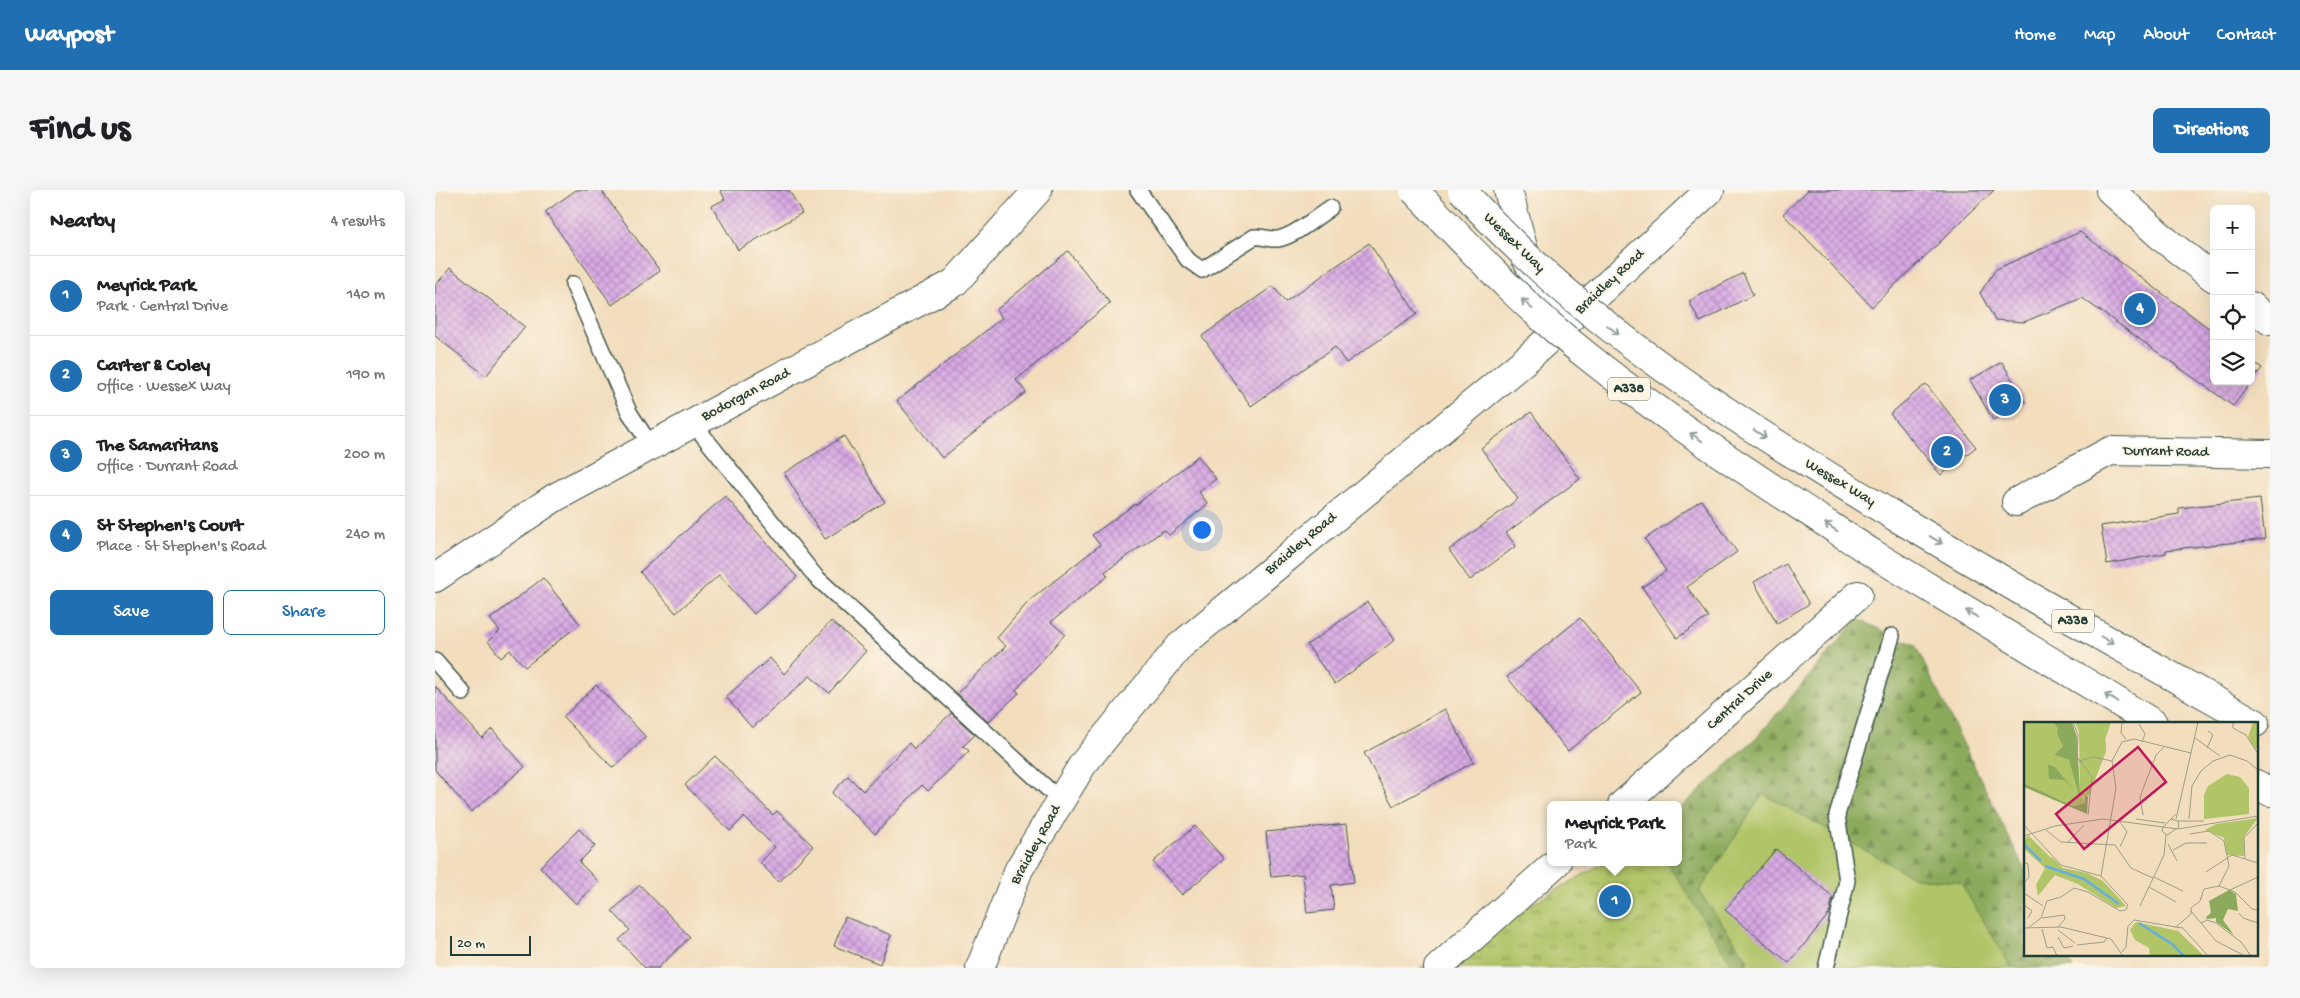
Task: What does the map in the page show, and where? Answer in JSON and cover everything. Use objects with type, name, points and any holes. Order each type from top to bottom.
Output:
[{"type":"main road","name":"Bodorgan Road","points":[[435,578],[554,498],[954,282],[1038,190]]},
{"type":"main road","name":"A338","points":[[1414,190],[1503,282],[1584,354],[1656,410],[1755,478],[1872,553],[2151,722]]},
{"type":"main road","name":"Wessex Way","points":[[1462,190],[1491,222],[1559,286],[1624,339],[1689,387],[1782,448],[1894,516],[2040,602],[2253,722]]},
{"type":"main road","points":[[1471,190],[1491,222]]},
{"type":"main road","points":[[1508,190],[1526,259],[1542,288],[1572,317]]},
{"type":"main road","name":"Braidley Road","points":[[980,968],[1019,869],[1083,764],[1180,646],[1326,523],[1447,426],[1572,317],[1710,190]]},
{"type":"main road","points":[[2110,190],[2165,240],[2210,275]]},
{"type":"main road","points":[[2255,309],[2270,321]]},
{"type":"main road","name":"Durrant Road","points":[[2016,502],[2047,498],[2110,451],[2270,454]]},
{"type":"main road","name":"Central Drive","points":[[1626,801],[1858,595]]},
{"type":"main road","name":"Wessex Way","points":[[2257,724],[2270,732]]},
{"type":"main road","points":[[2257,785],[2270,792]]},
{"type":"main road","points":[[1438,968],[1553,866]]},
{"type":"lane","points":[[1137,190],[1187,260],[1202,270],[1254,237],[1262,236],[1276,239],[1286,237],[1329,208]]},
{"type":"lane","points":[[573,284],[629,412],[651,446]]},
{"type":"lane","points":[[693,424],[816,577],[1061,801]]},
{"type":"lane","points":[[1826,968],[1847,882],[1837,816],[1892,636]]},
{"type":"lane","points":[[435,662],[463,693]]},
{"type":"green space","points":[[1857,619],[1915,645],[2024,868],[2024,956],[2067,956],[2073,968],[2012,968],[1960,882],[1916,878],[1763,794],[1699,892],[1748,960],[1744,968],[1730,968],[1732,965],[1670,866],[1682,866],[1682,807],[1760,734]]},
{"type":"green space","points":[[1762,793],[1916,878],[1960,882],[2012,968],[1744,968],[1748,960],[1699,892]]},
{"type":"green space","points":[[1598,866],[1670,866],[1732,965],[1730,968],[1420,968]]},
{"type":"building","points":[[576,190],[601,190],[660,271],[612,305],[545,212]]},
{"type":"building","points":[[720,190],[789,190],[802,213],[738,250],[712,206],[725,199]]},
{"type":"building","points":[[1808,190],[1994,190],[1872,307],[1783,214]]},
{"type":"building","points":[[2080,232],[2210,329],[2210,385],[2249,385],[2233,406],[2082,298],[2024,322],[1995,320],[1980,293],[1996,269]]},
{"type":"building","points":[[1369,243],[1417,314],[1346,363],[1335,347],[1251,406],[1202,336],[1273,286],[1285,302]]},
{"type":"building","points":[[1068,251],[1110,303],[1016,380],[1026,392],[942,458],[897,401],[1002,318],[996,310]]},
{"type":"building","points":[[450,268],[525,327],[486,376],[435,336],[435,286]]},
{"type":"building","points":[[1743,273],[1753,295],[1700,322],[1689,301]]},
{"type":"building","points":[[2002,362],[2025,402],[1993,420],[1970,380]]},
{"type":"building","points":[[2255,363],[2262,368],[2255,377]]},
{"type":"building","points":[[1926,384],[1976,447],[1941,475],[1890,414]]},
{"type":"building","points":[[1531,412],[1580,479],[1506,533],[1516,546],[1470,580],[1449,550],[1518,499],[1481,448]]},
{"type":"building","points":[[844,436],[885,502],[825,539],[784,473]]},
{"type":"building","points":[[1198,456],[1216,479],[1199,492],[1208,504],[1169,535],[1164,530],[1105,572],[1108,576],[1051,622],[1065,634],[1016,690],[1019,693],[988,722],[957,693],[1006,646],[997,638],[1029,601],[1100,545],[1092,535],[1136,505]]},
{"type":"building","points":[[725,496],[797,577],[754,614],[719,575],[676,613],[640,572]]},
{"type":"building","points":[[2260,499],[2265,539],[2166,550],[2166,553],[2107,564],[2101,526],[2179,514],[2179,508]]},
{"type":"building","points":[[1701,500],[1737,552],[1687,587],[1708,617],[1677,638],[1642,587],[1666,571],[1645,539]]},
{"type":"building","points":[[1786,564],[1809,604],[1777,623],[1754,582]]},
{"type":"building","points":[[543,578],[580,624],[525,667],[510,650],[501,658],[488,641],[500,631],[490,619]]},
{"type":"building","points":[[1367,602],[1395,640],[1335,684],[1307,645]]},
{"type":"building","points":[[1580,618],[1641,692],[1568,751],[1507,677]]},
{"type":"building","points":[[831,621],[866,651],[829,693],[810,676],[752,728],[726,697],[770,658],[784,674]]},
{"type":"building","points":[[596,685],[646,737],[613,768],[563,717]]},
{"type":"building","points":[[435,686],[482,738],[492,729],[525,767],[471,812],[435,770]]},
{"type":"building","points":[[1445,709],[1474,762],[1393,806],[1364,753]]},
{"type":"building","points":[[951,713],[975,735],[963,746],[969,751],[928,791],[922,785],[875,834],[832,793],[848,776],[863,791],[909,743],[914,749]]},
{"type":"building","points":[[715,756],[773,815],[777,811],[813,846],[779,882],[760,863],[775,847],[744,817],[730,831],[685,785]]},
{"type":"building","points":[[1347,824],[1354,882],[1331,885],[1334,910],[1307,913],[1303,874],[1271,877],[1266,832]]},
{"type":"building","points":[[1195,826],[1224,859],[1182,895],[1153,862]]},
{"type":"building","points":[[579,829],[595,846],[579,862],[599,882],[576,904],[540,867]]},
{"type":"building","points":[[1776,849],[1833,897],[1829,914],[1789,963],[1725,910]]},
{"type":"building","points":[[640,885],[690,937],[658,968],[645,968],[619,940],[630,930],[612,911]]},
{"type":"building","points":[[845,917],[891,935],[880,964],[834,946]]},
{"type":"place","name":"St Stephen's Court","points":[[2140,309]]},
{"type":"place","name":"The Samaritans","points":[[2005,400]]},
{"type":"place","name":"Carter & Coley","points":[[1947,452]]},
{"type":"place","name":"Meyrick Park","points":[[1615,901]]}]
